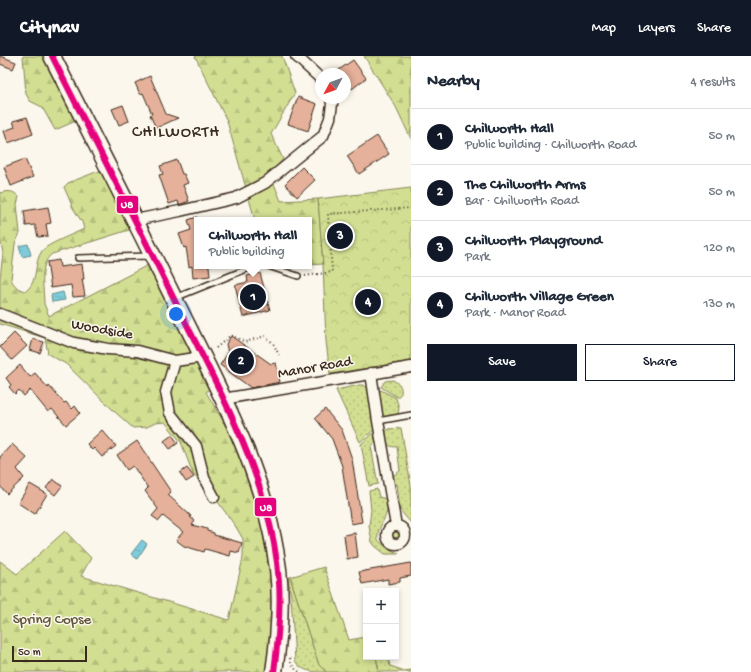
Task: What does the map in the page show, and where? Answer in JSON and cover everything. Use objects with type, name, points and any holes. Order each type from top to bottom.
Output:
[{"type":"main road","points":[[52,56],[224,399],[239,432],[260,487],[268,516],[278,570],[280,614],[274,672]]},
{"type":"street","points":[[296,56],[315,73]]},
{"type":"street","points":[[134,218],[140,219],[236,198],[265,183],[323,136],[330,118],[332,104]]},
{"type":"street","name":"Woodside","points":[[0,314],[74,343],[108,349],[136,351],[174,361],[202,357]]},
{"type":"street","points":[[174,361],[166,392],[170,413],[196,446],[204,478],[214,497]]},
{"type":"street","name":"Manor Road","points":[[224,399],[411,367]]},
{"type":"street","points":[[371,373],[396,526]]},
{"type":"lane","points":[[78,258],[153,256]]},
{"type":"lane","points":[[174,298],[246,269]]},
{"type":"lane","points":[[277,269],[298,276]]},
{"type":"lane","points":[[378,421],[411,415]]},
{"type":"path","points":[[298,276],[332,272],[328,214],[411,208]]},
{"type":"path","points":[[216,348],[231,335],[245,342],[265,336],[273,343],[280,355]]},
{"type":"green space","points":[[23,56],[46,56],[76,121],[55,130],[42,107],[30,101],[26,94]]},
{"type":"green space","points":[[195,56],[282,56],[295,93],[271,134],[283,159],[270,174],[281,201],[318,199],[323,264],[312,265],[312,217],[254,217],[227,121]]},
{"type":"green space","points":[[364,56],[411,56],[411,139],[396,107]]},
{"type":"green space","name":"Spring Copse","points":[[96,172],[104,173],[132,229],[52,254],[48,258],[43,270],[44,304],[49,316],[148,265],[211,388],[206,392],[238,450],[260,517],[272,583],[270,663],[267,672],[0,672],[0,561],[17,574],[65,531],[91,558],[81,576],[229,620],[243,558],[243,539],[218,502],[193,474],[181,442],[165,422],[155,423],[147,427],[133,428],[66,364],[48,354],[45,338],[0,324],[0,278],[3,253],[0,238],[0,193],[15,193],[19,197],[17,204],[20,233],[15,244],[11,279],[17,287],[26,291],[33,282],[39,256],[42,251],[55,242],[84,229],[82,222],[73,208],[64,187],[68,183]]},
{"type":"green space","points":[[411,188],[411,361],[330,374],[326,341],[323,264],[318,199]]},
{"type":"green space","points":[[393,380],[399,384],[401,390],[401,393],[397,397],[381,387],[385,381]]},
{"type":"green space","points":[[363,385],[369,389],[377,427],[360,442],[336,390]]},
{"type":"green space","points":[[381,390],[396,398],[399,408],[398,414],[383,417],[379,401],[379,392]]},
{"type":"green space","points":[[401,428],[411,486],[411,523],[400,509],[397,484],[393,484],[393,476],[400,471],[397,447],[388,444],[384,435],[388,429]]},
{"type":"green space","points":[[376,431],[380,439],[371,446],[378,484],[369,486],[361,444]]},
{"type":"green space","points":[[377,489],[379,497],[386,499],[387,505],[386,515],[379,530],[378,540],[388,549],[399,553],[398,554],[385,554],[372,542],[369,526],[371,510],[369,491]]},
{"type":"green space","points":[[396,529],[400,531],[402,535],[400,539],[396,541],[392,539],[390,535],[392,531]]},
{"type":"green space","points":[[324,567],[349,640],[363,638],[363,660],[377,660],[379,672],[326,672],[319,665],[290,577]]},
{"type":"green space","points":[[290,577],[319,665],[326,672],[304,669],[295,661],[291,596],[288,578]]},
{"type":"green space","points":[[377,660],[389,660],[390,666],[405,671],[411,670],[411,672],[379,672]]},
{"type":"water","points":[[28,244],[31,255],[22,257],[19,246]]},
{"type":"water","points":[[63,292],[65,300],[52,302],[51,295]]},
{"type":"water","points":[[142,540],[147,544],[137,559],[131,554]]},
{"type":"building","points":[[0,56],[16,62],[13,69],[0,64]]},
{"type":"building","points":[[353,60],[366,78],[352,89],[351,68],[342,68]]},
{"type":"building","points":[[150,76],[166,114],[178,118],[156,128],[143,93],[140,94],[135,83]]},
{"type":"building","points":[[298,97],[317,104],[308,131],[288,124]]},
{"type":"building","points":[[123,105],[129,121],[119,125],[112,109]]},
{"type":"building","points":[[27,117],[33,134],[8,143],[4,131],[15,127],[13,121]]},
{"type":"building","points":[[377,136],[389,154],[359,174],[347,156]]},
{"type":"building","points":[[25,159],[33,177],[11,186],[4,167]]},
{"type":"building","points":[[177,160],[182,174],[184,174],[188,183],[183,185],[189,201],[179,205],[178,201],[169,204],[159,175],[163,174],[160,166]]},
{"type":"building","points":[[302,167],[315,180],[297,197],[285,184]]},
{"type":"building","points":[[48,207],[51,223],[46,224],[48,236],[38,237],[35,225],[26,226],[24,211]]},
{"type":"building","points":[[194,218],[194,269],[209,269],[210,276],[193,278],[192,266],[189,267],[186,247],[184,248],[179,234],[191,230],[188,220]]},
{"type":"building","points":[[59,260],[60,267],[82,264],[84,279],[82,279],[85,296],[73,297],[71,285],[51,288],[47,262]]},
{"type":"building","points":[[260,273],[270,310],[243,317],[235,285],[248,282],[247,276]]},
{"type":"building","points":[[14,333],[27,346],[12,360],[0,347]]},
{"type":"building","points":[[231,336],[271,364],[276,363],[280,382],[251,388],[220,365],[228,353],[226,344]]},
{"type":"building","points":[[33,339],[44,342],[40,353],[30,350]]},
{"type":"building","points":[[20,365],[30,377],[35,373],[64,403],[66,402],[72,409],[75,406],[80,413],[66,425],[52,409],[48,412],[30,390],[24,396],[19,390],[15,394],[9,387],[11,385],[6,378]]},
{"type":"building","points":[[325,409],[342,430],[352,459],[362,522],[351,524],[342,466],[332,439],[315,418]]},
{"type":"building","points":[[102,430],[116,446],[102,457],[94,448],[92,450],[87,444]]},
{"type":"building","points":[[172,435],[178,443],[170,449],[164,441]]},
{"type":"building","points":[[137,441],[171,492],[168,495],[195,521],[192,525],[207,529],[207,531],[214,533],[214,535],[242,543],[239,553],[231,551],[230,556],[205,549],[204,552],[184,546],[176,540],[183,532],[163,516],[159,521],[152,516],[158,509],[145,491],[148,488],[133,466],[127,470],[117,455]]},
{"type":"building","points":[[12,444],[27,458],[17,469],[24,478],[7,494],[0,486],[0,457]]},
{"type":"building","points":[[187,468],[194,477],[186,482],[180,473]]},
{"type":"building","points":[[53,479],[62,486],[55,495],[46,488]]},
{"type":"building","points":[[30,484],[47,494],[35,514],[18,503]]},
{"type":"building","points":[[355,533],[358,557],[347,559],[344,535]]},
{"type":"building","points":[[411,563],[411,576],[400,578],[400,582],[388,584],[388,579],[362,584],[359,572]]},
{"type":"transit line","name":"U8","points":[[52,56],[209,368],[241,437],[255,473],[266,508],[274,545],[279,582],[279,627],[274,672]]},
{"type":"place","name":"Chilworth Playground","points":[[340,236]]},
{"type":"place","name":"Chilworth Hall","points":[[253,297]]},
{"type":"place","name":"Chilworth Village Green","points":[[368,302]]},
{"type":"place","name":"The Chilworth Arms","points":[[241,361]]},
{"type":"district","name":"CHILWORTH","points":[[176,133]]}]
